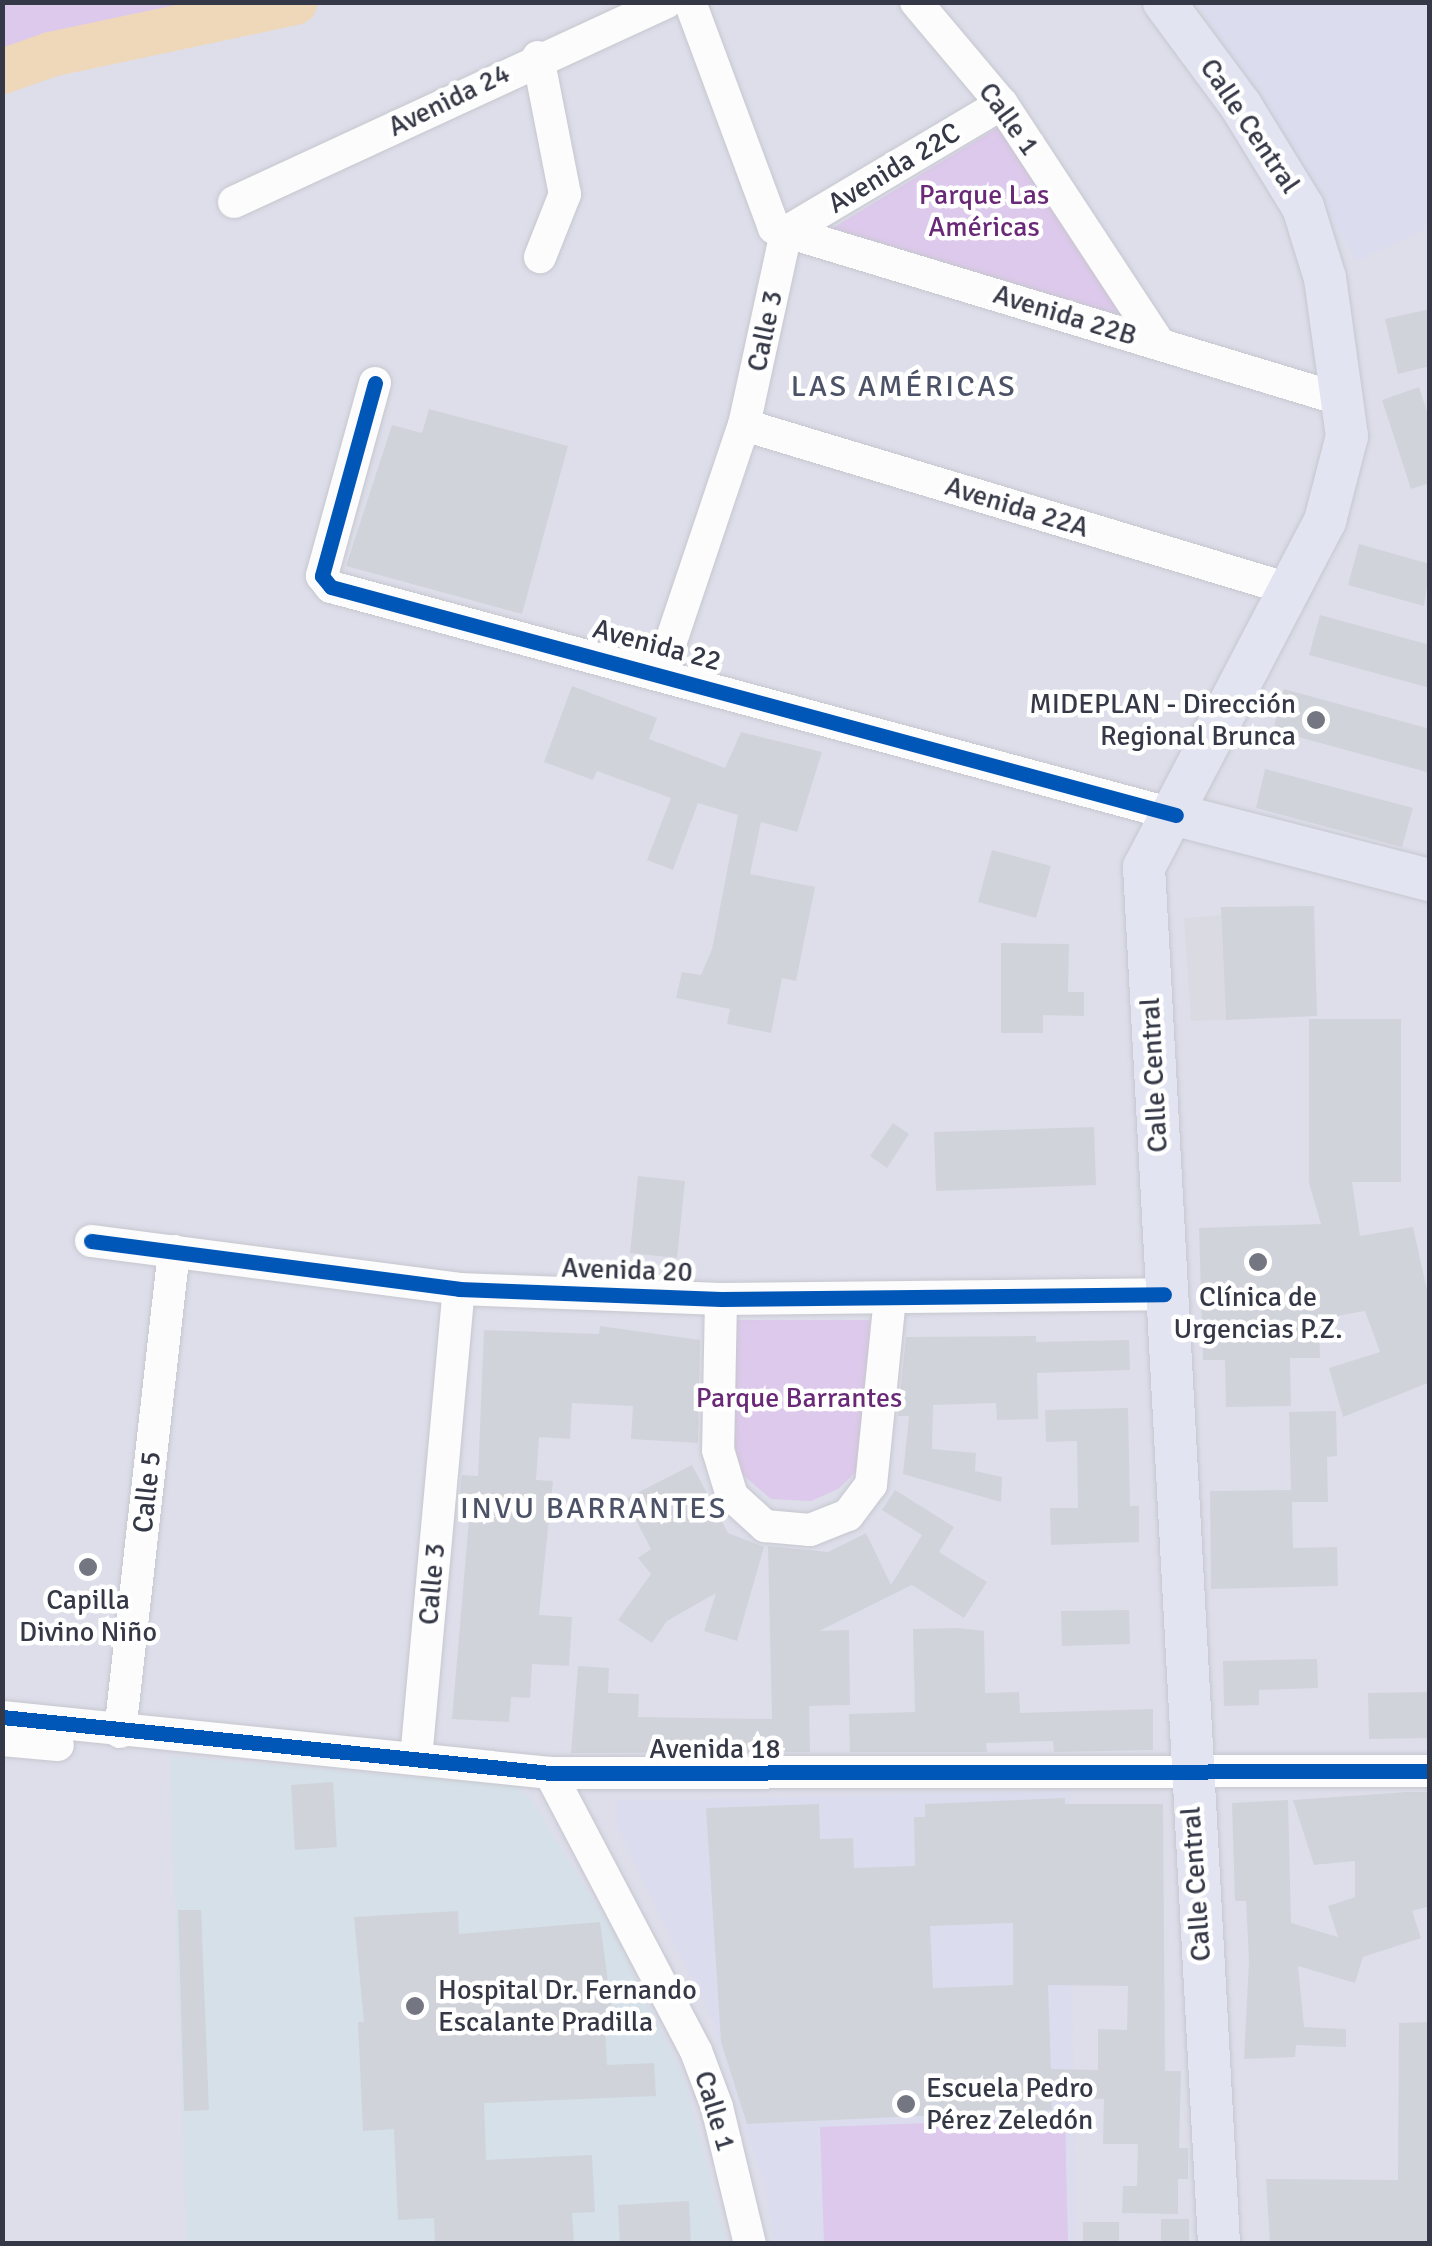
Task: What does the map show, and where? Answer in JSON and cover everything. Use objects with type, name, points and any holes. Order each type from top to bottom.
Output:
[{"type":"main road","name":"Calle Central","points":[[1164,2],[1241,106],[1303,207],[1323,268],[1346,453],[1336,494],[1176,815],[1154,840],[1144,867],[1189,1775],[1219,2244]]},
{"type":"main road","name":"Avenida 22","points":[[1176,815],[1430,880]]},
{"type":"street","name":"Avenida 24","points":[[234,202],[538,57],[666,2]]},
{"type":"street","points":[[690,2],[774,228],[786,232]]},
{"type":"street","name":"Calle 1","points":[[916,2],[1002,104],[1158,343]]},
{"type":"street","points":[[538,57],[565,194],[540,257]]},
{"type":"street","name":"Avenida 22C","points":[[786,232],[1002,104]]},
{"type":"street","name":"Avenida 22B","points":[[786,232],[1342,400]]},
{"type":"street","name":"Calle 3","points":[[661,672],[744,425],[786,232]]},
{"type":"street","name":"Avenida 22","points":[[376,383],[322,576],[326,583],[1176,815]]},
{"type":"street","name":"Avenida 22A","points":[[744,425],[1289,589]]},
{"type":"street","name":"Avenida 20","points":[[91,1240],[459,1289],[721,1299],[1164,1294]]},
{"type":"street","name":"Calle 5","points":[[120,1732],[174,1252]]},
{"type":"street","name":"Calle 3","points":[[416,1759],[459,1289]]},
{"type":"street","points":[[721,1299],[718,1450],[732,1496],[765,1526],[810,1530],[848,1515],[871,1485],[890,1298]]},
{"type":"street","name":"Avenida 18","points":[[2,1717],[159,1737],[550,1773],[1189,1775],[1430,1771]]},
{"type":"street","points":[[2,1740],[125,1752],[159,1737]]},
{"type":"street","name":"Calle 1","points":[[550,1773],[696,2050],[717,2106],[750,2244]]},
{"type":"shaded area","points":[[3,3],[1429,3],[1429,2243],[3,2243]]},
{"type":"shaded area","points":[[1197,3],[1429,3],[1429,227],[1357,261]]},
{"type":"shaded area","points":[[1221,915],[1226,1020],[1191,1021],[1184,918]]},
{"type":"shaded area","name":"Hospital Dr. Fernando Escalante Pradilla","points":[[170,1756],[516,1786],[530,1798],[612,1930],[685,2081],[727,2243],[187,2243]]},
{"type":"shaded area","name":"Escuela Pedro Pérez Zeledón","points":[[1070,1791],[1076,2243],[774,2243],[766,2192],[711,2016],[615,1823],[616,1801]]},
{"type":"green space","points":[[3,2],[295,3],[50,54],[3,71]]},
{"type":"green space","name":"Parque Las Américas","points":[[1002,125],[1142,324],[828,231]]},
{"type":"green space","name":"Parque Barrantes","points":[[736,1320],[870,1320],[861,1467],[838,1489],[811,1501],[771,1499],[741,1473],[732,1432]]},
{"type":"green space","points":[[1065,2118],[1068,2243],[824,2243],[820,2127]]},
{"type":"building","points":[[1430,309],[1430,366],[1398,374],[1385,319]]},
{"type":"building","points":[[1419,387],[1430,421],[1430,483],[1411,489],[1382,400]]},
{"type":"building","points":[[429,409],[568,446],[522,614],[346,566],[392,425],[422,433]]},
{"type":"building","points":[[1359,544],[1430,564],[1424,606],[1348,585]]},
{"type":"building","points":[[1320,615],[1430,645],[1430,688],[1309,655]]},
{"type":"building","points":[[572,686],[657,718],[649,739],[725,768],[741,732],[822,752],[797,832],[761,822],[750,874],[815,887],[796,981],[782,978],[771,1033],[727,1024],[730,1009],[676,998],[682,972],[701,975],[712,949],[738,815],[698,803],[673,870],[647,860],[671,798],[597,771],[593,780],[544,762]]},
{"type":"building","points":[[1284,689],[1430,729],[1430,773],[1273,730]]},
{"type":"building","points":[[1265,769],[1413,808],[1402,847],[1256,808]]},
{"type":"building","points":[[992,850],[1051,866],[1036,918],[978,902]]},
{"type":"building","points":[[1314,906],[1317,1016],[1226,1020],[1221,907]]},
{"type":"building","points":[[1001,943],[1069,944],[1068,992],[1084,992],[1084,1016],[1043,1015],[1043,1033],[1001,1033]]},
{"type":"building","points":[[1309,1019],[1401,1019],[1401,1182],[1352,1182],[1360,1236],[1413,1227],[1430,1304],[1430,1382],[1343,1417],[1329,1368],[1380,1352],[1365,1311],[1319,1319],[1320,1358],[1290,1358],[1291,1406],[1226,1407],[1225,1360],[1203,1360],[1199,1228],[1321,1224],[1309,1183]]},
{"type":"building","points":[[893,1123],[909,1134],[887,1168],[870,1156]]},
{"type":"building","points":[[1094,1127],[1096,1185],[936,1191],[934,1132]]},
{"type":"building","points":[[638,1176],[685,1181],[677,1258],[630,1253]]},
{"type":"building","points":[[600,1326],[700,1340],[698,1443],[631,1439],[633,1406],[572,1403],[570,1439],[539,1437],[536,1480],[553,1481],[539,1615],[572,1617],[569,1666],[532,1664],[530,1698],[511,1697],[509,1722],[452,1719],[469,1519],[459,1518],[461,1482],[462,1475],[478,1476],[484,1330],[599,1334]]},
{"type":"building","points":[[1036,1336],[1036,1342],[1129,1340],[1130,1370],[1037,1373],[1038,1419],[997,1420],[996,1403],[933,1405],[932,1449],[976,1453],[975,1471],[1002,1477],[1001,1502],[903,1474],[909,1416],[898,1416],[906,1337]]},
{"type":"building","points":[[1128,1408],[1130,1506],[1139,1506],[1139,1542],[1051,1545],[1050,1508],[1078,1508],[1077,1441],[1046,1442],[1045,1410]]},
{"type":"building","points":[[1336,1411],[1337,1456],[1327,1457],[1328,1502],[1292,1502],[1293,1548],[1337,1547],[1338,1586],[1211,1589],[1210,1491],[1291,1490],[1289,1412]]},
{"type":"building","points":[[692,1465],[728,1533],[764,1547],[737,1641],[704,1631],[716,1593],[667,1621],[652,1643],[618,1620],[651,1574],[638,1558],[651,1549],[625,1499]]},
{"type":"building","points":[[895,1490],[954,1527],[939,1552],[987,1582],[964,1618],[912,1585],[819,1631],[849,1630],[850,1705],[809,1706],[810,1752],[571,1753],[578,1666],[609,1668],[608,1693],[639,1694],[638,1717],[772,1719],[768,1546],[828,1552],[866,1533],[891,1585],[922,1535],[882,1510]]},
{"type":"building","points":[[1129,1610],[1130,1644],[1062,1646],[1061,1611]]},
{"type":"building","points":[[913,1629],[984,1631],[985,1693],[1019,1692],[1020,1713],[1153,1709],[1153,1750],[1054,1752],[1053,1741],[986,1743],[987,1752],[850,1752],[849,1714],[915,1712]]},
{"type":"building","points":[[1317,1659],[1318,1688],[1259,1690],[1259,1705],[1224,1706],[1223,1661]]},
{"type":"building","points":[[1430,1692],[1430,1738],[1369,1739],[1368,1693]]},
{"type":"building","points":[[333,1782],[337,1847],[295,1850],[291,1785]]},
{"type":"building","points":[[1430,1792],[1430,1906],[1412,1911],[1421,1938],[1363,1957],[1355,1983],[1298,1966],[1304,2027],[1346,2029],[1346,2047],[1296,2045],[1295,2057],[1244,2059],[1249,1961],[1246,1901],[1235,1901],[1232,1803],[1288,1800],[1291,1923],[1338,1937],[1328,1906],[1355,1897],[1355,1861],[1314,1865],[1293,1800]]},
{"type":"building","points":[[1065,1798],[1065,1804],[1163,1804],[1165,2071],[1181,2071],[1179,2148],[1188,2148],[1188,2179],[1178,2179],[1178,2214],[1122,2213],[1123,2186],[1137,2186],[1138,2144],[1103,2144],[1104,2099],[1051,2099],[1052,2110],[747,2124],[721,2042],[706,1808],[819,1804],[820,1839],[853,1838],[854,1868],[915,1866],[914,1817],[925,1817],[925,1804]],"holes":[[[1013,1923],[1013,1985],[933,1988],[930,1926]],[[1048,1985],[1128,1986],[1127,2030],[1098,2029],[1098,2070],[1051,2069]]]},
{"type":"building","points":[[178,1910],[201,1910],[209,2110],[184,2111]]},
{"type":"building","points":[[458,1911],[459,1934],[600,1922],[612,2012],[604,2012],[607,2065],[654,2063],[656,2096],[484,2103],[486,2160],[592,2155],[595,2212],[572,2213],[574,2244],[435,2244],[434,2218],[398,2220],[394,2129],[363,2131],[358,2022],[364,2022],[354,1917]]},
{"type":"building","points":[[1430,2022],[1430,2243],[1270,2244],[1266,2179],[1398,2180],[1399,2023]]},
{"type":"building","points":[[689,2201],[691,2244],[620,2244],[618,2205]]},
{"type":"building","points":[[1161,2219],[1189,2219],[1189,2244],[1161,2244]]},
{"type":"building","points":[[1083,2222],[1119,2222],[1119,2244],[1083,2244]]},
{"type":"waterway","points":[[2,71],[50,54],[295,2]]},
{"type":"cycle path","points":[[375,383],[322,576],[331,587],[1176,815]]},
{"type":"cycle path","points":[[91,1241],[459,1289],[721,1299],[1164,1294]]},
{"type":"cycle path","points":[[2,1717],[550,1773],[1430,1771]]},
{"type":"place","name":"MIDEPLAN - Dirección Regional Brunca","points":[[1316,720]]},
{"type":"place","name":"Clínica de Urgencias P.Z.","points":[[1258,1262]]},
{"type":"place","name":"Capilla Divino Niño","points":[[88,1567]]},
{"type":"place","name":"Hospital Dr. Fernando Escalante Pradilla","points":[[415,2006]]},
{"type":"place","name":"Escuela Pedro Pérez Zeledón","points":[[906,2104]]},
{"type":"district","name":"LAS AMÉRICAS","points":[[904,387]]},
{"type":"district","name":"INVU BARRANTES","points":[[594,1509]]}]
